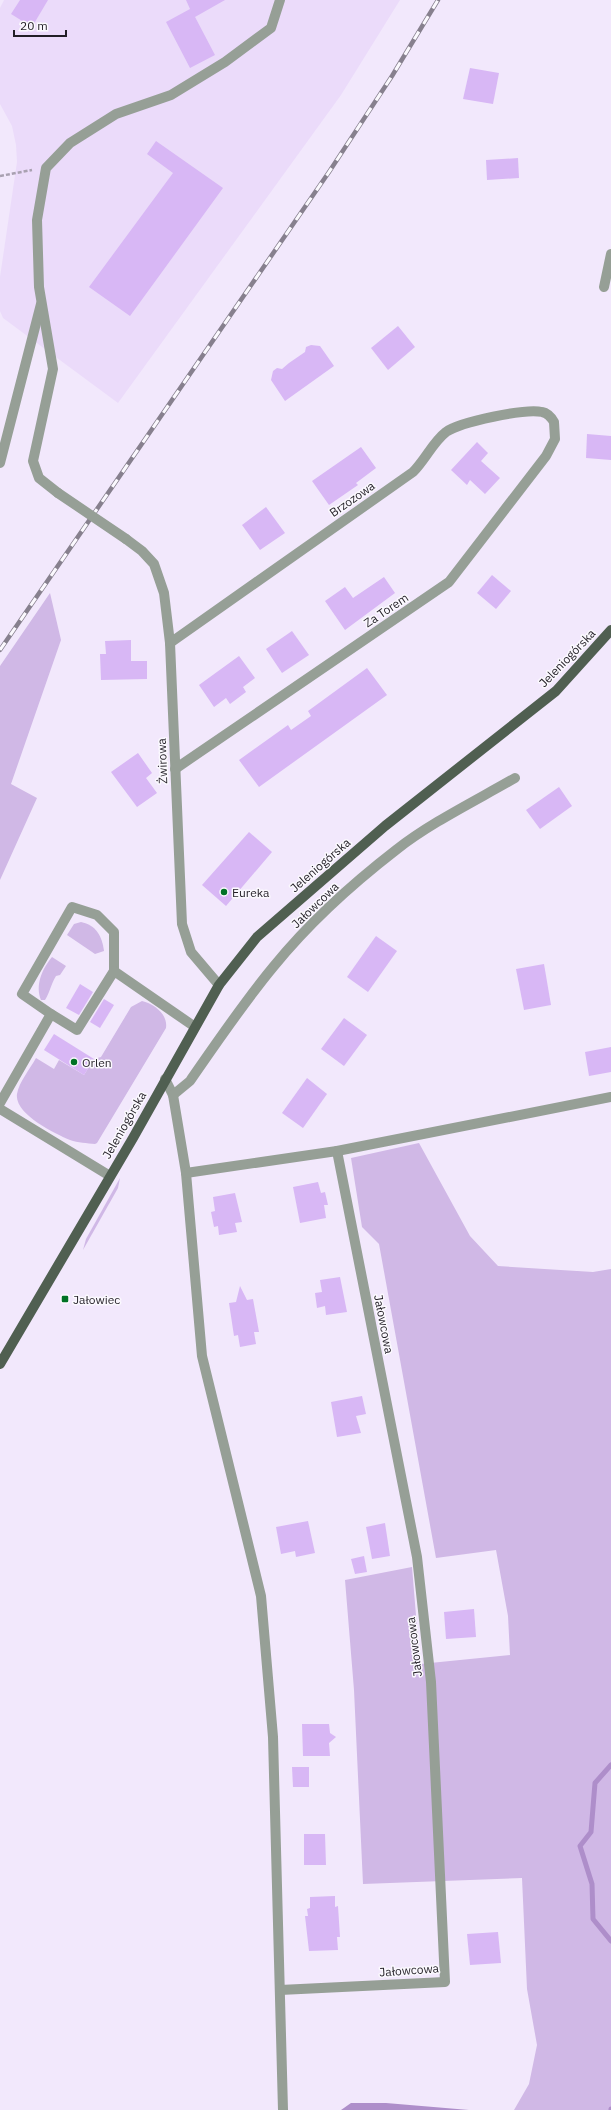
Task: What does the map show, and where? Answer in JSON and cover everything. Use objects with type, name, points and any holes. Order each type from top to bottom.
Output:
[{"type":"main road","name":"Jeleniogórska","points":[[0,1364],[219,985],[257,937],[385,826],[556,691],[611,630]]},
{"type":"street","points":[[46,168],[70,143],[116,114],[171,96],[225,62],[270,28],[280,0]]},
{"type":"street","name":"Żwirowa","points":[[46,168],[37,220],[39,287],[53,369],[33,461],[39,478],[148,556],[158,572],[164,593],[170,643],[182,924],[191,952],[219,985]]},
{"type":"street","points":[[604,287],[611,254]]},
{"type":"street","points":[[0,463],[42,301]]},
{"type":"street","name":"Brzozowa","points":[[170,643],[412,472],[423,462],[438,439],[448,431],[468,423],[534,411],[546,413],[554,422]]},
{"type":"street","name":"Za Torem","points":[[175,769],[449,582],[546,456],[555,439],[554,422]]},
{"type":"street","name":"Jałowcowa","points":[[173,1095],[190,1080],[274,966],[310,926],[359,881],[398,849],[515,778]]},
{"type":"street","points":[[72,907],[96,915],[114,932],[114,971],[77,1030],[22,994],[72,907]]},
{"type":"street","points":[[114,971],[195,1027]]},
{"type":"street","points":[[0,1103],[51,1014]]},
{"type":"street","points":[[165,1079],[173,1095],[186,1173],[202,1356],[261,1596],[273,1737],[283,2110]]},
{"type":"street","points":[[186,1173],[337,1151],[611,1097]]},
{"type":"street","points":[[0,1109],[110,1176]]},
{"type":"street","name":"Jałowcowa","points":[[280,1990],[445,1982],[431,1682],[417,1557],[337,1151]]},
{"type":"path","points":[[0,176],[46,168]]},
{"type":"shaded area","points":[[4,0],[400,0],[341,95],[118,403],[3,318],[0,311],[0,277],[17,162],[16,145],[12,126],[0,104],[0,8]]},
{"type":"shaded area","points":[[50,593],[61,640],[11,784],[37,798],[0,880],[0,666]]},
{"type":"shaded area","points":[[81,922],[91,926],[97,932],[102,941],[104,951],[95,954],[67,935],[74,924]]},
{"type":"shaded area","points":[[52,957],[66,966],[60,975],[56,976],[45,1000],[41,1000],[39,994],[40,977]]},
{"type":"shaded area","points":[[142,1001],[159,1010],[165,1018],[166,1028],[97,1143],[82,1143],[70,1140],[46,1128],[28,1116],[18,1101],[17,1094],[22,1080],[36,1058],[54,1069],[59,1060],[84,1075],[94,1059],[101,1057],[131,1007]]},
{"type":"shaded area","points":[[419,1143],[470,1236],[498,1266],[593,1272],[611,1269],[611,2110],[514,2110],[529,2084],[537,2045],[527,1989],[522,1878],[363,1884],[354,1690],[345,1580],[412,1567],[420,1664],[510,1655],[508,1616],[496,1550],[436,1558],[379,1244],[362,1227],[351,1158]]},
{"type":"shaded area","points":[[120,1178],[118,1188],[83,1250],[86,1239]]},
{"type":"shaded area","points":[[351,2103],[386,2103],[469,2110],[341,2110]]},
{"type":"building","points":[[20,0],[48,0],[32,27],[11,14]]},
{"type":"building","points":[[186,0],[225,0],[195,17],[215,55],[190,68],[166,22],[190,9]]},
{"type":"building","points":[[470,68],[499,73],[493,104],[463,99]]},
{"type":"building","points":[[156,141],[223,188],[130,316],[89,287],[173,173],[147,154]]},
{"type":"building","points":[[518,158],[519,178],[487,180],[486,160]]},
{"type":"building","points":[[398,326],[415,347],[388,370],[371,348]]},
{"type":"building","points":[[311,345],[320,346],[334,366],[285,401],[271,380],[273,371],[277,368],[282,369],[305,352],[306,347]]},
{"type":"building","points":[[587,434],[611,436],[611,460],[586,458]]},
{"type":"building","points":[[477,442],[488,453],[481,461],[500,478],[485,494],[470,480],[467,485],[451,470]]},
{"type":"building","points":[[361,447],[376,468],[356,483],[358,485],[329,505],[312,481]]},
{"type":"building","points":[[266,507],[285,533],[260,550],[242,525]]},
{"type":"building","points":[[492,575],[511,591],[496,609],[477,593]]},
{"type":"building","points":[[384,577],[395,593],[345,630],[325,601],[345,587],[353,598]]},
{"type":"building","points":[[292,631],[309,655],[282,673],[266,649]]},
{"type":"building","points":[[131,640],[131,661],[147,661],[147,679],[101,680],[100,654],[106,654],[105,641]]},
{"type":"building","points":[[239,656],[255,678],[243,687],[246,692],[230,704],[226,698],[214,707],[199,685]]},
{"type":"building","points":[[367,668],[387,695],[259,787],[239,760],[288,725],[291,730],[311,716],[308,711]]},
{"type":"building","points":[[138,753],[152,773],[146,778],[157,793],[137,807],[111,772]]},
{"type":"building","points":[[559,787],[572,806],[540,829],[526,810]]},
{"type":"building","points":[[249,832],[272,852],[226,906],[202,885]]},
{"type":"building","points":[[376,936],[397,951],[368,992],[347,977]]},
{"type":"building","points":[[544,964],[551,1005],[524,1010],[516,969]]},
{"type":"building","points":[[80,984],[93,992],[79,1015],[66,1008]]},
{"type":"building","points":[[104,999],[114,1005],[100,1028],[90,1022]]},
{"type":"building","points":[[344,1018],[367,1035],[344,1066],[321,1049]]},
{"type":"building","points":[[54,1034],[94,1059],[84,1075],[44,1050]]},
{"type":"building","points":[[611,1047],[611,1072],[589,1076],[585,1052]]},
{"type":"building","points":[[307,1078],[327,1094],[303,1128],[282,1113]]},
{"type":"building","points":[[318,1182],[321,1193],[325,1192],[328,1205],[324,1205],[326,1218],[300,1223],[293,1187]]},
{"type":"building","points":[[235,1193],[242,1222],[235,1223],[237,1232],[219,1235],[218,1226],[214,1227],[211,1212],[215,1211],[213,1197]]},
{"type":"building","points":[[340,1277],[347,1312],[326,1315],[325,1306],[317,1308],[315,1293],[322,1292],[320,1280]]},
{"type":"building","points":[[240,1286],[247,1300],[253,1299],[259,1332],[254,1332],[256,1344],[240,1347],[238,1335],[234,1336],[229,1303],[236,1302]]},
{"type":"building","points":[[362,1396],[366,1414],[356,1416],[361,1433],[337,1437],[331,1402]]},
{"type":"building","points":[[308,1521],[315,1553],[296,1557],[295,1551],[281,1554],[276,1527]]},
{"type":"building","points":[[385,1523],[390,1556],[372,1559],[366,1527]]},
{"type":"building","points":[[364,1556],[367,1572],[355,1574],[351,1559]]},
{"type":"building","points":[[474,1609],[476,1637],[446,1639],[444,1612]]},
{"type":"building","points":[[302,1724],[329,1724],[330,1733],[336,1737],[329,1743],[330,1756],[303,1756]]},
{"type":"building","points":[[292,1767],[309,1767],[309,1787],[293,1787]]},
{"type":"building","points":[[304,1834],[325,1834],[326,1865],[304,1865]]},
{"type":"building","points":[[335,1896],[335,1907],[338,1906],[340,1937],[337,1937],[338,1950],[309,1951],[305,1916],[308,1916],[307,1909],[310,1908],[310,1897]]},
{"type":"building","points":[[498,1932],[501,1963],[470,1965],[467,1934]]},
{"type":"waterway","points":[[611,1765],[595,1783],[591,1832],[580,1846],[592,1884],[593,1919],[611,1941]]},
{"type":"railway","points":[[0,650],[329,172],[392,76],[438,0]]},
{"type":"place","name":"Eureka","points":[[224,892]]},
{"type":"place","name":"Orlen","points":[[74,1062]]},
{"type":"place","name":"Jałowiec","points":[[65,1299]]}]
